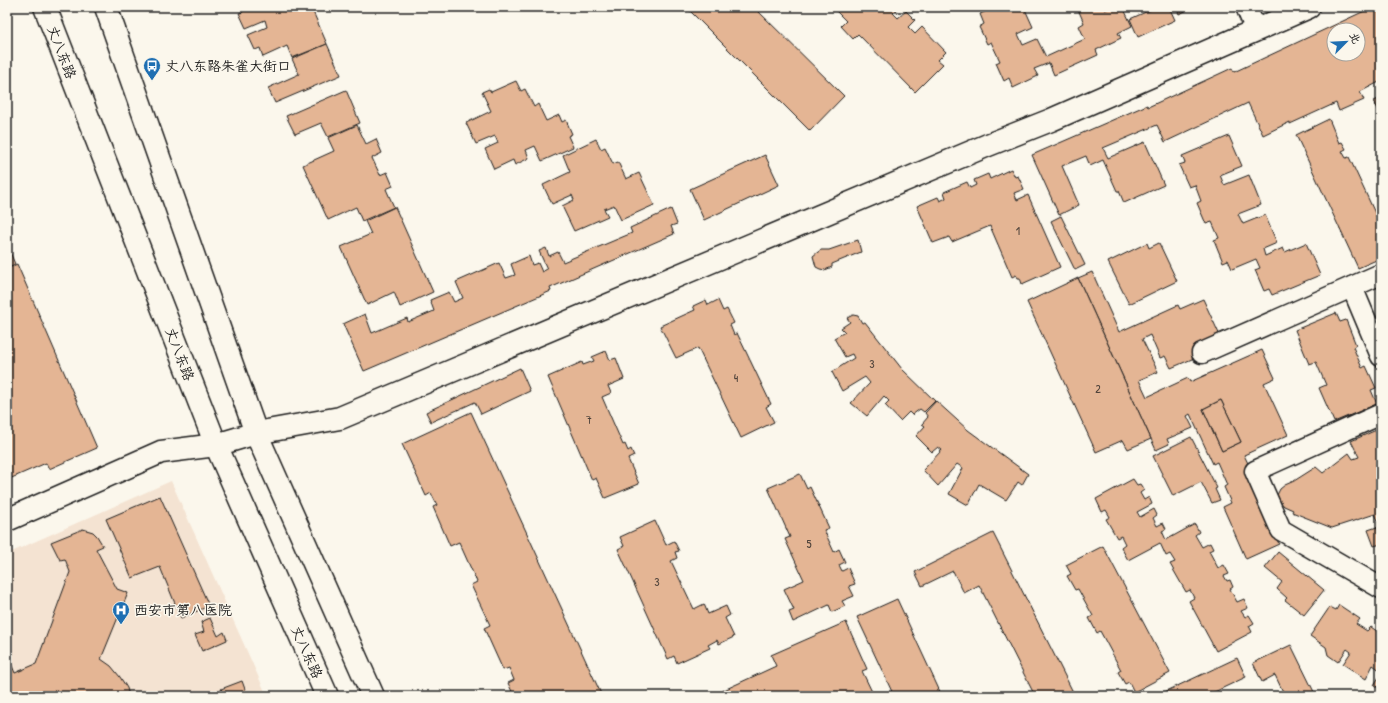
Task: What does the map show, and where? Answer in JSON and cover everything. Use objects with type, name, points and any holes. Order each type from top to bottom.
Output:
[{"type":"main road","name":"丈八东路","points":[[44,7],[216,445],[327,696]]},
{"type":"main road","points":[[106,7],[256,433],[373,696]]},
{"type":"main road","points":[[7,520],[161,452],[216,445],[256,433],[340,418],[988,145],[1051,120],[1309,7]]},
{"type":"street","points":[[1246,7],[1256,30]]},
{"type":"street","points":[[1202,353],[1381,274]]},
{"type":"street","points":[[1352,287],[1381,356]]},
{"type":"street","points":[[1381,414],[1255,471],[1281,530],[1381,588]]},
{"type":"shaded area","name":"西安市第八医院","points":[[171,481],[267,696],[7,696],[7,554]]},
{"type":"building","points":[[241,7],[311,7],[327,44],[292,58],[287,46],[263,57],[260,48],[255,50],[248,35],[267,27],[265,20],[246,28],[239,13],[243,12]]},
{"type":"building","points":[[686,7],[754,7],[844,96],[810,131]]},
{"type":"building","points":[[832,7],[899,7],[893,13],[898,18],[906,11],[915,20],[908,27],[915,34],[922,27],[946,52],[938,60],[943,64],[915,92],[858,34],[853,39],[841,26],[846,21]]},
{"type":"building","points":[[995,7],[998,11],[1006,7],[1007,9],[1010,7],[1024,7],[1033,27],[1018,34],[1023,45],[1037,39],[1046,57],[1085,39],[1079,26],[1084,23],[1077,7],[1104,7],[1105,10],[1112,7],[1123,7],[1132,26],[1118,33],[1121,38],[1096,50],[1098,55],[1054,75],[1049,63],[1034,69],[1038,76],[1013,88],[1009,78],[1004,81],[996,63],[1000,61],[991,42],[987,44],[979,27],[984,24],[980,14]]},
{"type":"building","points":[[1157,7],[1169,7],[1175,20],[1138,37],[1130,19]]},
{"type":"building","points":[[1176,7],[1194,7],[1179,14]]},
{"type":"building","points":[[1373,7],[1381,7],[1381,81],[1360,92],[1364,100],[1339,111],[1336,103],[1263,135],[1248,103],[1165,142],[1157,125],[1103,148],[1108,158],[1145,142],[1164,185],[1124,203],[1103,160],[1090,166],[1086,156],[1062,166],[1079,205],[1059,215],[1032,155],[1147,105],[1148,107],[1232,68],[1234,72],[1326,29],[1326,62],[1366,62],[1366,22],[1341,22]]},
{"type":"building","points":[[327,44],[341,75],[275,103],[268,88],[299,74],[292,59]]},
{"type":"building","points":[[516,81],[521,91],[525,89],[534,107],[538,104],[546,121],[559,115],[562,122],[566,120],[572,134],[568,136],[573,147],[542,161],[535,146],[526,150],[529,158],[515,165],[513,160],[494,169],[485,149],[498,143],[495,136],[476,144],[466,123],[491,111],[482,92],[489,89],[491,92]]},
{"type":"building","points":[[346,90],[360,123],[328,137],[321,123],[295,134],[286,116]]},
{"type":"building","points":[[1381,98],[1381,116],[1374,101]]},
{"type":"building","points":[[1329,119],[1339,143],[1342,142],[1346,149],[1342,151],[1346,158],[1349,157],[1381,226],[1381,258],[1358,268],[1296,135]]},
{"type":"building","points":[[357,125],[366,144],[376,139],[382,153],[372,158],[380,175],[387,172],[393,186],[386,189],[394,207],[362,221],[356,207],[328,220],[303,165],[334,151],[328,138]]},
{"type":"building","points":[[1229,136],[1242,166],[1220,175],[1224,185],[1249,175],[1261,205],[1238,214],[1243,224],[1265,215],[1277,243],[1263,249],[1265,256],[1283,248],[1285,252],[1306,243],[1320,275],[1272,295],[1269,289],[1264,291],[1255,270],[1260,268],[1256,259],[1232,269],[1228,260],[1223,262],[1214,240],[1219,238],[1212,222],[1206,224],[1197,203],[1201,201],[1195,185],[1189,187],[1179,165],[1185,163],[1182,156]]},
{"type":"building","points":[[596,139],[601,149],[605,147],[613,164],[618,162],[626,179],[639,173],[654,205],[621,220],[614,205],[604,209],[608,216],[574,231],[562,206],[574,200],[572,195],[552,204],[543,185],[570,172],[563,155]]},
{"type":"building","points":[[765,155],[779,185],[704,220],[690,189]]},
{"type":"building","points":[[1011,169],[1015,177],[1018,176],[1024,189],[1014,193],[1017,200],[1028,195],[1060,267],[1022,284],[1020,278],[1016,275],[1012,277],[990,226],[952,242],[949,237],[933,243],[917,206],[938,197],[940,201],[946,198],[944,192],[967,182],[970,188],[976,185],[974,180],[988,174],[990,179]]},
{"type":"building","points":[[395,207],[433,292],[400,307],[394,292],[367,305],[341,247],[371,234],[365,221]]},
{"type":"building","points":[[671,209],[677,224],[671,226],[674,234],[550,288],[551,291],[364,371],[343,324],[365,314],[372,333],[407,318],[408,322],[434,311],[430,300],[449,292],[454,302],[463,298],[456,282],[499,263],[506,278],[515,275],[511,264],[529,256],[532,265],[538,263],[542,272],[547,269],[539,251],[546,248],[549,256],[558,252],[563,262],[632,233],[630,228]]},
{"type":"building","points":[[1061,216],[1085,265],[1075,270],[1051,221]]},
{"type":"building","points":[[858,240],[861,252],[832,264],[832,267],[825,270],[816,267],[813,256],[821,250],[829,250]]},
{"type":"building","points":[[1147,243],[1149,248],[1159,243],[1177,281],[1129,304],[1108,262]]},
{"type":"building","points":[[7,245],[15,264],[7,268]]},
{"type":"building","points":[[17,264],[97,448],[49,469],[46,463],[7,480],[7,269]]},
{"type":"building","points":[[1092,272],[1119,332],[1178,305],[1180,309],[1203,299],[1222,340],[1199,356],[1171,368],[1165,356],[1160,358],[1150,335],[1142,339],[1158,372],[1139,380],[1147,397],[1188,378],[1190,382],[1262,350],[1275,378],[1264,383],[1288,435],[1244,455],[1253,474],[1248,476],[1279,544],[1246,559],[1223,507],[1231,503],[1224,487],[1227,485],[1217,462],[1213,464],[1190,414],[1187,416],[1193,428],[1167,439],[1169,444],[1156,450],[1078,278]],"holes":[[[1221,400],[1241,442],[1222,451],[1203,409]]]},
{"type":"building","points":[[1078,278],[1151,439],[1128,449],[1123,440],[1096,452],[1027,302]]},
{"type":"building","points":[[706,300],[708,305],[718,300],[723,311],[727,309],[734,323],[730,325],[734,335],[737,333],[771,404],[766,407],[774,422],[741,438],[698,348],[676,358],[660,326],[695,310],[693,306]]},
{"type":"building","points":[[1336,313],[1340,322],[1346,320],[1356,345],[1353,347],[1362,368],[1366,366],[1376,388],[1371,390],[1377,404],[1334,422],[1319,388],[1326,385],[1316,362],[1309,364],[1295,330]]},
{"type":"building","points":[[853,315],[858,316],[862,323],[865,322],[902,369],[935,401],[924,412],[920,409],[912,415],[909,412],[900,421],[885,405],[889,401],[884,396],[867,416],[851,403],[870,383],[865,377],[842,391],[832,372],[854,358],[852,354],[845,357],[834,338],[845,332],[841,328],[850,322],[847,318]]},
{"type":"building","points":[[606,351],[610,360],[616,358],[624,379],[608,386],[611,393],[602,397],[623,445],[625,444],[628,451],[631,449],[634,456],[628,459],[639,484],[605,498],[596,478],[592,480],[548,377],[582,362],[583,365],[594,361],[592,357]]},
{"type":"building","points":[[520,368],[530,391],[481,414],[475,402],[431,422],[426,412]]},
{"type":"building","points":[[1221,400],[1241,442],[1222,451],[1203,409]]},
{"type":"building","points":[[936,401],[968,430],[1028,474],[1022,485],[1018,482],[1006,500],[979,484],[968,505],[949,494],[963,468],[957,464],[938,486],[923,470],[942,450],[938,447],[932,452],[916,436],[925,426],[922,424],[928,417],[925,413]]},
{"type":"building","points":[[471,412],[602,696],[514,696],[508,683],[514,680],[509,668],[503,670],[484,628],[490,625],[471,585],[477,582],[459,542],[450,546],[433,507],[437,505],[431,493],[426,496],[402,444]]},
{"type":"building","points":[[1381,428],[1381,527],[1375,514],[1332,528],[1292,512],[1293,510],[1284,506],[1279,500],[1277,495],[1280,489],[1316,467],[1323,473],[1349,453],[1353,459],[1359,457],[1351,441]]},
{"type":"building","points":[[1191,437],[1217,488],[1215,489],[1220,500],[1212,503],[1201,482],[1173,496],[1153,456]]},
{"type":"building","points":[[800,474],[807,489],[810,487],[829,528],[824,530],[834,552],[839,549],[845,562],[839,565],[842,571],[848,568],[855,584],[849,586],[854,596],[842,601],[845,606],[832,612],[829,605],[793,622],[789,612],[794,610],[784,589],[804,580],[785,539],[790,537],[768,488]]},
{"type":"building","points":[[1133,479],[1137,485],[1140,484],[1144,490],[1140,493],[1144,500],[1149,497],[1152,504],[1137,512],[1140,517],[1154,509],[1157,515],[1153,518],[1157,526],[1163,523],[1166,529],[1162,531],[1166,540],[1195,524],[1199,532],[1195,535],[1202,547],[1210,543],[1213,549],[1209,551],[1218,568],[1224,565],[1229,574],[1224,576],[1227,581],[1230,580],[1233,587],[1230,589],[1237,602],[1244,599],[1248,608],[1241,611],[1245,617],[1249,615],[1254,623],[1249,626],[1252,632],[1216,651],[1189,601],[1194,598],[1190,590],[1186,592],[1170,564],[1175,562],[1170,554],[1166,556],[1160,543],[1128,560],[1121,547],[1125,544],[1121,536],[1117,538],[1106,519],[1110,517],[1106,510],[1102,512],[1096,499]]},
{"type":"building","points":[[160,496],[209,606],[181,618],[160,567],[132,578],[106,519]]},
{"type":"building","points":[[655,521],[666,545],[674,541],[679,551],[675,552],[677,558],[671,561],[694,609],[704,604],[708,614],[726,606],[730,615],[725,618],[734,637],[719,644],[717,640],[708,645],[710,648],[677,663],[674,656],[668,659],[618,549],[624,546],[620,537]]},
{"type":"building","points":[[1377,527],[1381,538],[1381,544],[1374,546],[1368,530]]},
{"type":"building","points":[[83,529],[93,532],[97,536],[103,546],[96,549],[117,589],[128,593],[101,659],[111,666],[120,677],[127,688],[129,696],[7,696],[7,654],[15,673],[36,664],[70,572],[65,559],[60,560],[51,542]]},
{"type":"building","points":[[993,533],[1075,696],[1035,696],[979,585],[964,593],[953,571],[922,586],[915,572]]},
{"type":"building","points":[[1103,546],[1170,673],[1134,692],[1129,682],[1125,684],[1118,672],[1121,670],[1100,631],[1097,633],[1089,618],[1093,616],[1078,589],[1075,590],[1067,576],[1071,574],[1066,565]]},
{"type":"building","points":[[1278,552],[1324,590],[1304,615],[1285,600],[1287,598],[1277,589],[1282,582],[1265,568]]},
{"type":"building","points":[[897,599],[942,696],[894,696],[857,617]]},
{"type":"building","points":[[1339,605],[1360,619],[1356,624],[1367,631],[1371,627],[1381,634],[1381,671],[1373,665],[1366,679],[1343,664],[1351,652],[1347,649],[1338,662],[1328,655],[1326,647],[1310,636],[1329,608],[1330,607],[1336,610]]},
{"type":"building","points":[[210,618],[218,636],[224,632],[227,640],[202,651],[195,635],[204,632],[201,622]]},
{"type":"building","points":[[846,622],[867,669],[862,671],[874,696],[711,696],[776,666],[771,655]]},
{"type":"building","points":[[1291,645],[1316,696],[1285,696],[1275,675],[1262,682],[1253,663]]},
{"type":"building","points":[[1237,658],[1246,677],[1206,696],[1156,696]]},
{"type":"building","points":[[1381,674],[1381,690],[1374,685]]},
{"type":"building","points":[[242,681],[246,692],[237,696],[224,696],[221,689]]},
{"type":"building","points":[[248,693],[250,696],[239,696]]},
{"type":"place","name":"丈八东路朱雀大街口","points":[[152,81]]},
{"type":"place","name":"西安市第八医院","points":[[121,625]]}]
